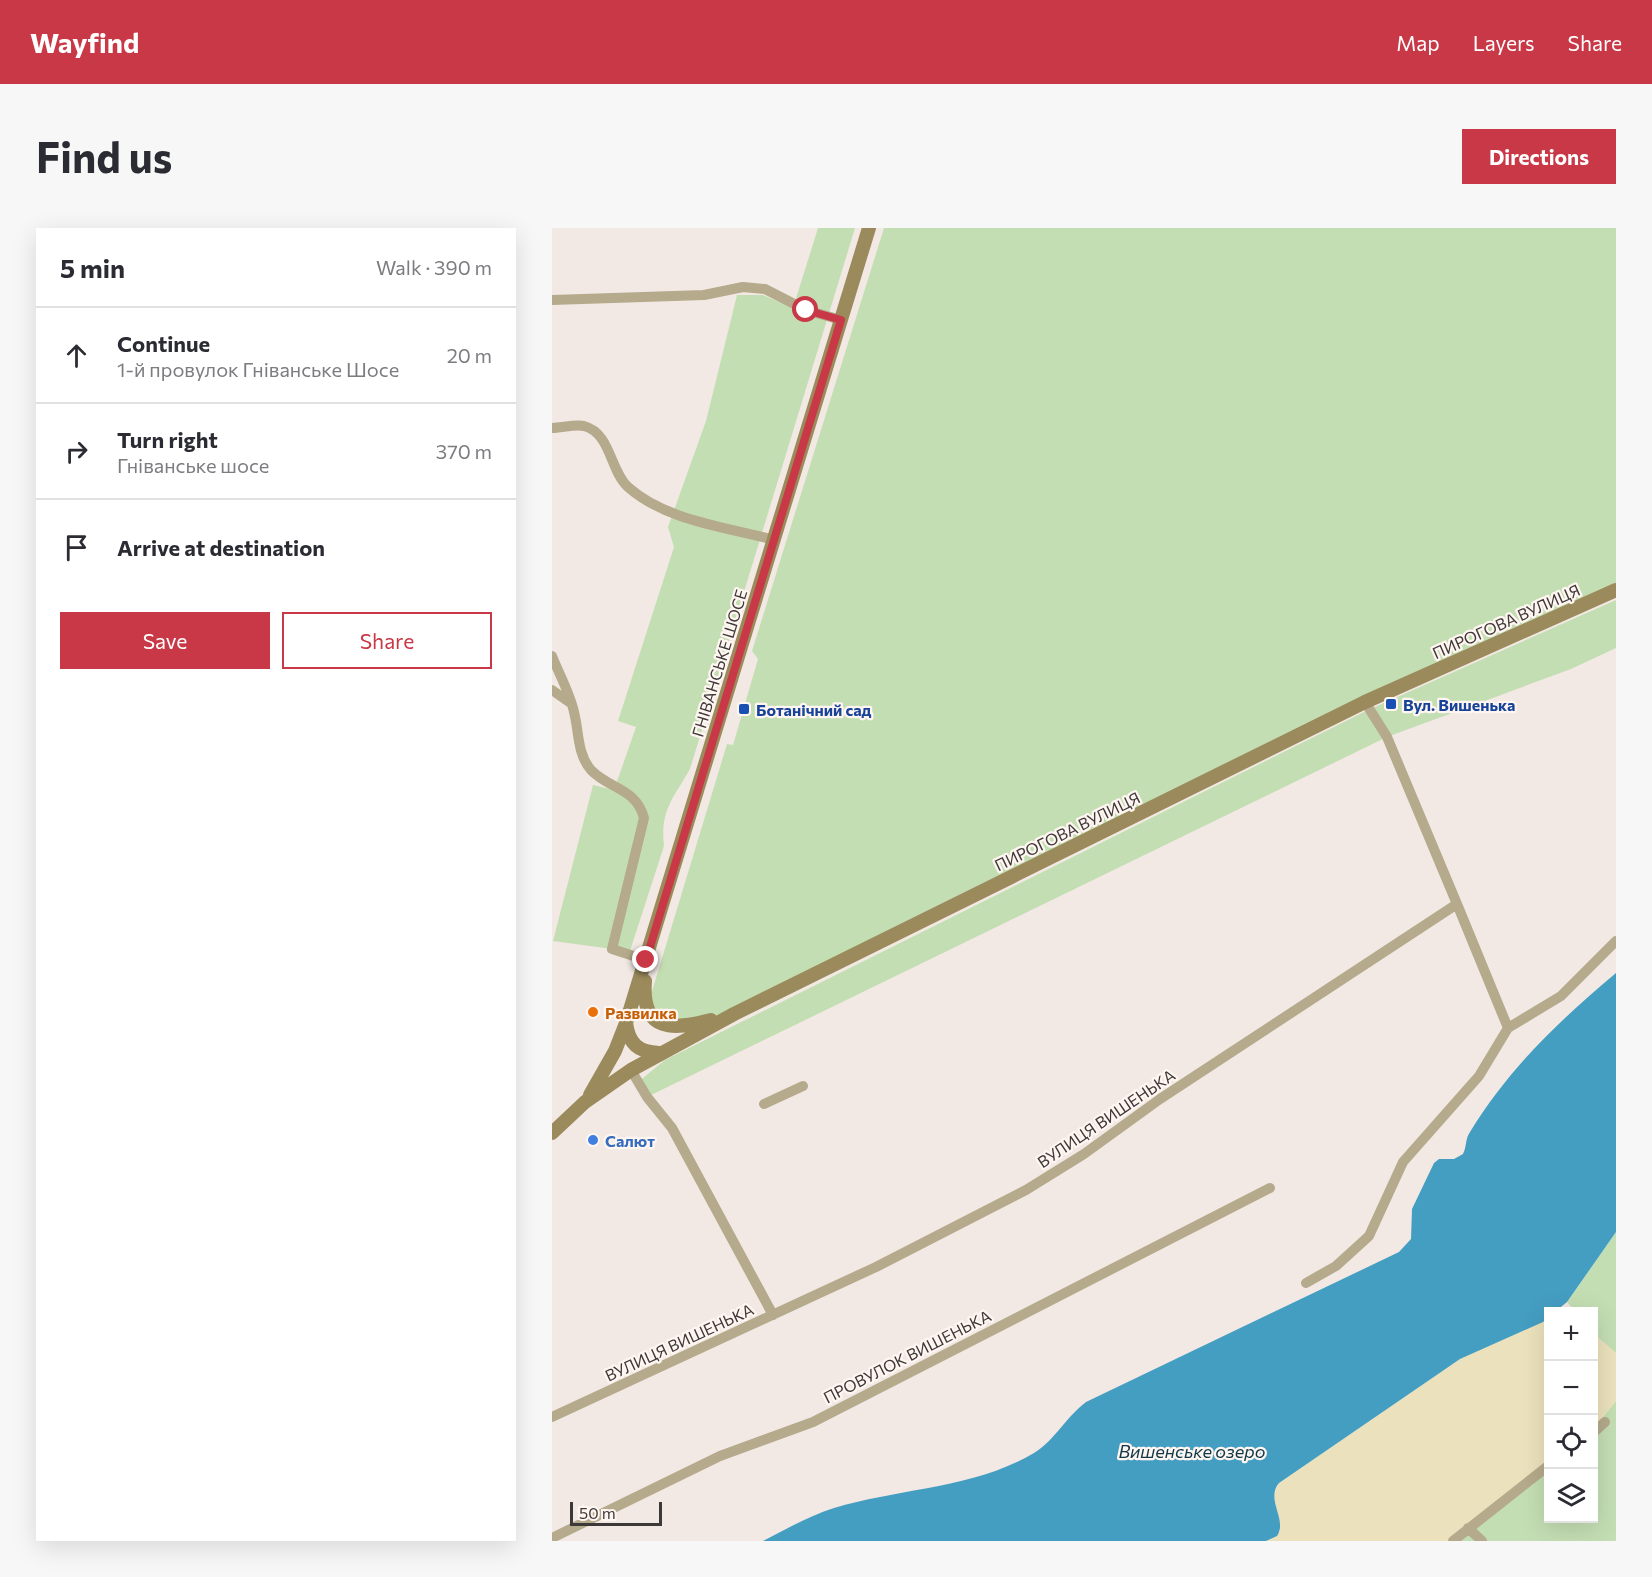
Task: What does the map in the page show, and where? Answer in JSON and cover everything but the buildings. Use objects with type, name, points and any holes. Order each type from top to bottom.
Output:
[{"type":"main road","name":"ГНІВАНСЬКЕ ШОСЕ","points":[[585,1102],[615,1051],[626,1023],[869,228]]},
{"type":"main road","name":"ПИРОГОВА ВУЛИЦЯ","points":[[552,1133],[585,1102],[658,1053],[734,1014],[1365,702],[1616,590]]},
{"type":"main road","points":[[646,960],[645,1004],[660,1024],[678,1028],[734,1014]]},
{"type":"main road","points":[[626,1023],[631,1041],[637,1048],[646,1053],[658,1053]]},
{"type":"street","points":[[552,300],[704,295],[743,287],[765,289],[806,310],[841,320]]},
{"type":"street","points":[[552,428],[584,426],[602,438],[617,474],[625,484],[645,500],[678,514],[774,540]]},
{"type":"street","points":[[552,656],[574,710],[580,747],[587,764],[598,776],[630,794],[642,809],[644,818],[612,949],[646,960]]},
{"type":"street","points":[[552,690],[570,702]]},
{"type":"street","points":[[1365,702],[1387,737],[1508,1028]]},
{"type":"street","name":"ВУЛИЦЯ ВИШЕНЬКА","points":[[552,1417],[773,1315],[973,1218],[1056,1172],[1169,1093],[1457,904]]},
{"type":"street","points":[[1306,1283],[1336,1266],[1369,1236],[1403,1162],[1479,1076],[1508,1028],[1561,996],[1616,941]]},
{"type":"street","points":[[632,1070],[647,1097],[672,1128],[773,1315]]},
{"type":"street","points":[[764,1104],[802,1086]]},
{"type":"street","name":"ПРОВУЛОК ВИШЕНЬКА","points":[[552,1538],[720,1456],[813,1422],[1270,1188]]},
{"type":"street","points":[[1598,1428],[1605,1422]]},
{"type":"street","points":[[1456,1540],[1468,1528],[1544,1469]]},
{"type":"street","points":[[1468,1528],[1482,1541]]},
{"type":"green space","points":[[818,228],[855,228],[690,769],[673,797],[666,814],[664,846],[629,954],[612,949],[553,941],[593,785],[614,790],[636,727],[618,721],[674,547],[668,527],[706,421],[737,295],[763,295],[793,308]]},
{"type":"green space","points":[[884,228],[1616,228],[1616,590],[1365,702],[734,1014],[660,1024],[650,998],[727,744],[733,745],[758,659],[752,651]]},
{"type":"green space","points":[[1616,600],[1616,648],[1571,669],[1387,737],[647,1097],[638,1082],[665,1060],[1368,710]]},
{"type":"green space","points":[[1616,1232],[1616,1353],[1598,1337],[1598,1307],[1571,1307],[1567,1302]]},
{"type":"green space","points":[[1616,1401],[1616,1541],[1453,1541],[1544,1469],[1544,1523],[1598,1523],[1598,1423]]},
{"type":"sand","points":[[1544,1320],[1544,1469],[1452,1541],[1266,1541],[1280,1531],[1274,1494],[1279,1483],[1460,1359]]},
{"type":"sand","points":[[1598,1337],[1616,1353],[1616,1401],[1598,1423]]},
{"type":"water","name":"Вишенське озеро","points":[[1616,973],[1616,1232],[1567,1302],[1561,1307],[1544,1307],[1543,1322],[1460,1359],[1279,1483],[1274,1496],[1280,1523],[1277,1536],[1266,1541],[763,1541],[834,1508],[961,1481],[1011,1465],[1041,1448],[1086,1402],[1399,1252],[1411,1239],[1412,1209],[1434,1163],[1439,1159],[1454,1159],[1463,1154],[1467,1137],[1502,1086],[1574,1009]]},
{"type":"place","name":"Вул. Вишенька","points":[[1391,704]]},
{"type":"place","name":"Ботанічний сад","points":[[744,709]]},
{"type":"place","name":"Развилка","points":[[593,1012]]},
{"type":"place","name":"Салют","points":[[593,1140]]},
{"type":"route","points":[[646,960],[841,320],[806,310]]}]
